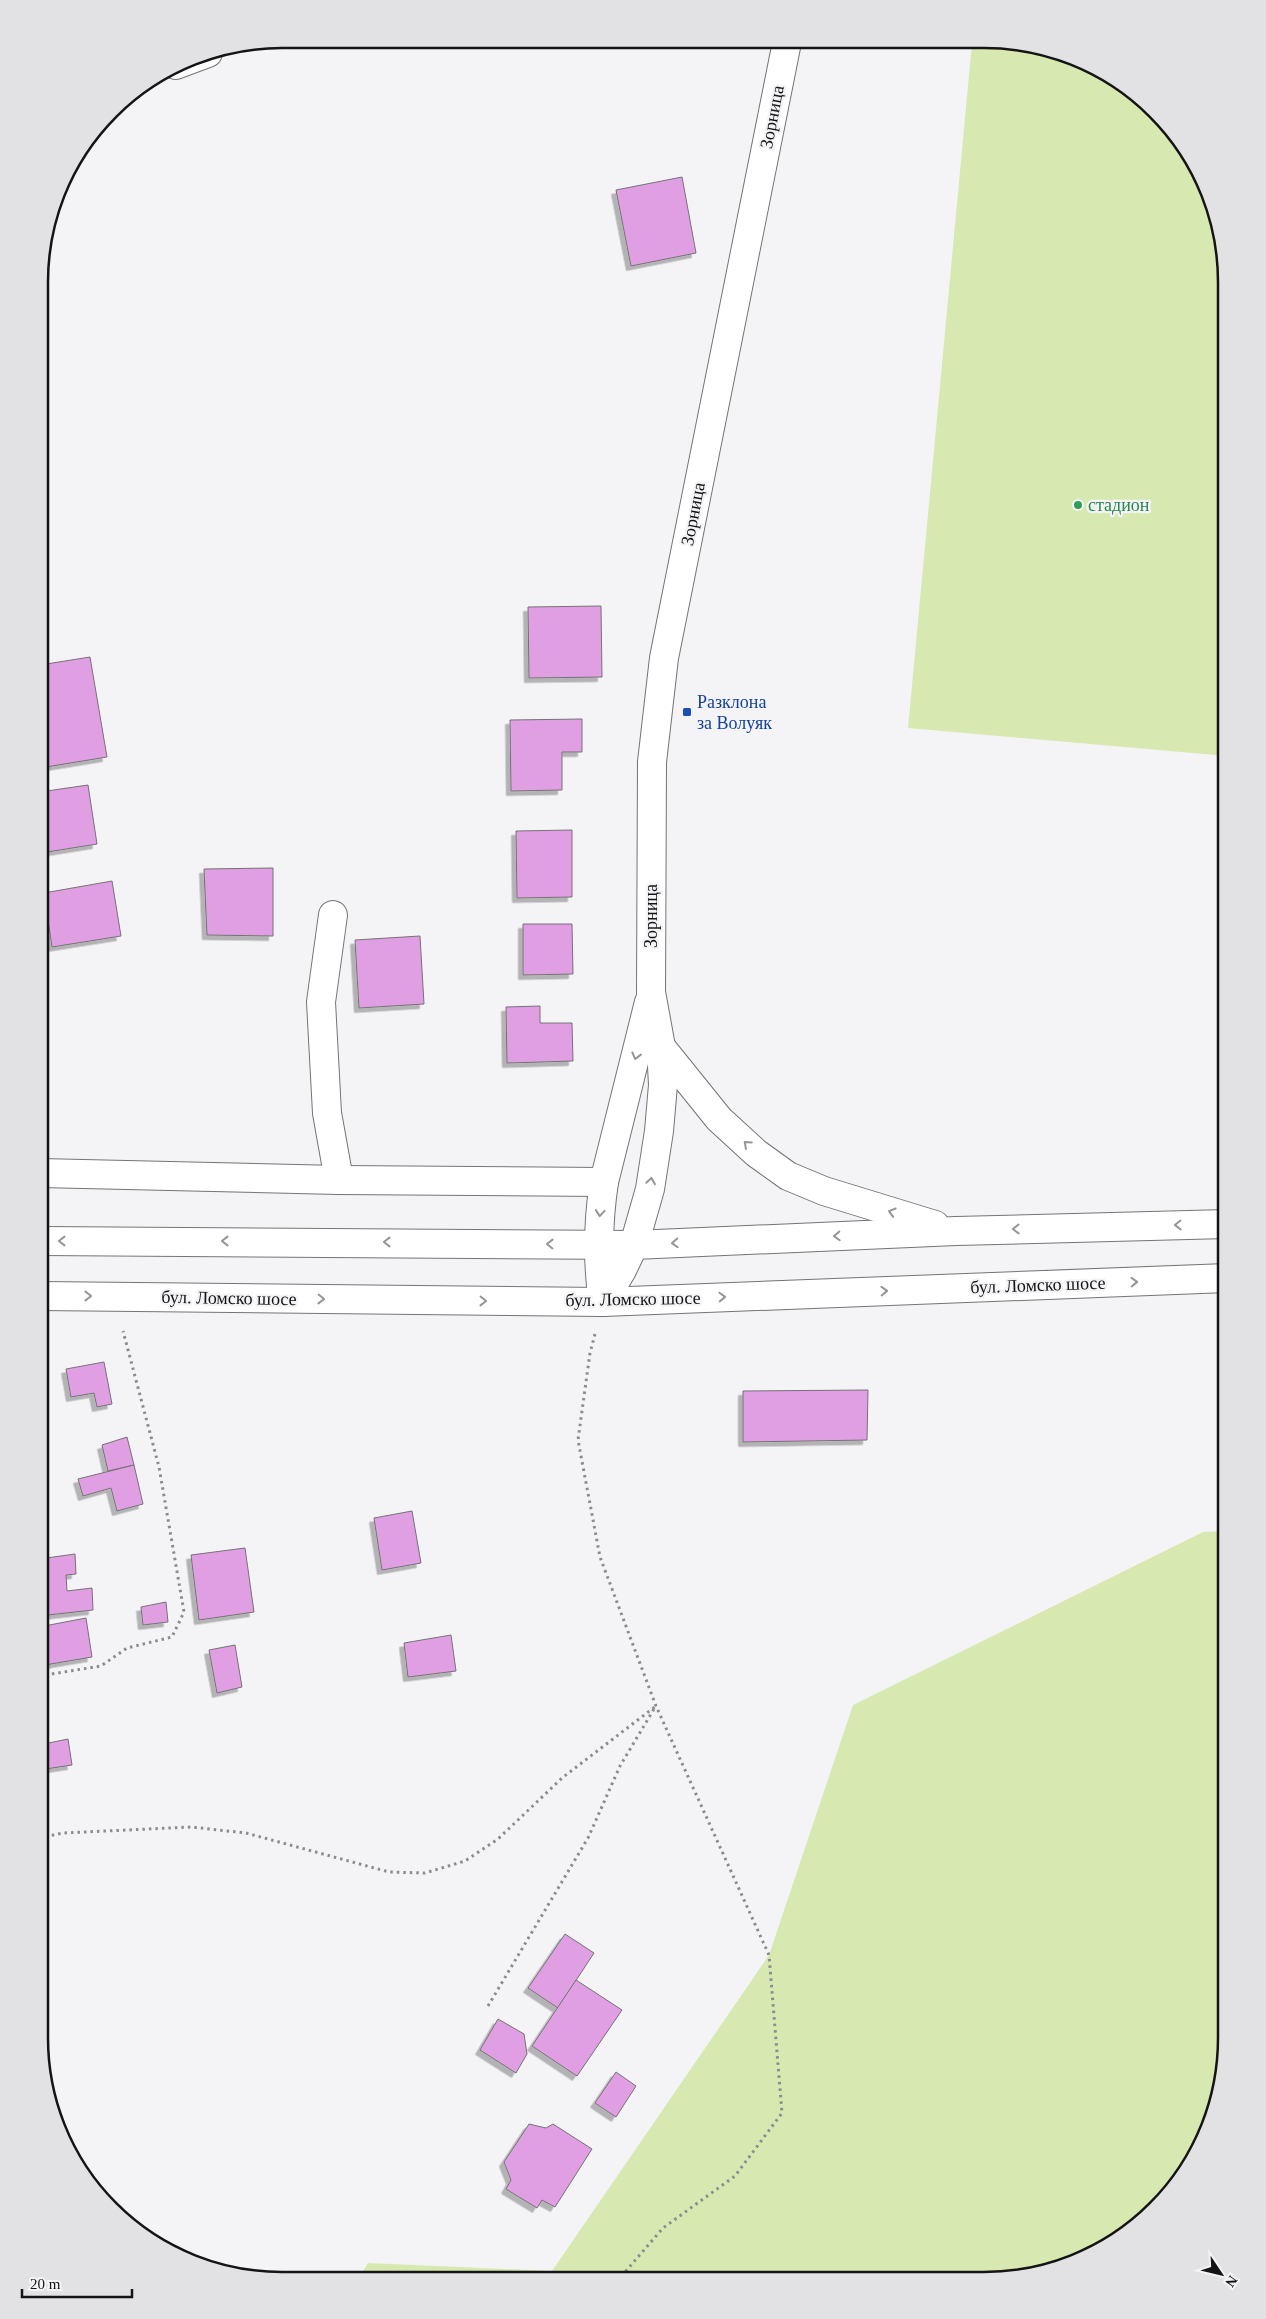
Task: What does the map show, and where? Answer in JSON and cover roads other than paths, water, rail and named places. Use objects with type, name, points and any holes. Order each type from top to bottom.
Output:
[{"type":"main road","name":"Зорница","points":[[603,1302],[634,1245],[650,1188],[659,1131],[663,1085],[661,1047],[651,992],[652,762],[664,658],[786,48]]},
{"type":"main road","points":[[333,915],[320,1002],[327,1112],[339,1180]]},
{"type":"main road","name":"Зорница","points":[[603,1302],[598,1270],[600,1212],[604,1182],[651,992]]},
{"type":"main road","points":[[661,1047],[719,1119],[756,1153],[788,1176],[824,1191],[956,1231]]},
{"type":"main road","points":[[48,1173],[339,1180],[604,1182]]},
{"type":"main road","points":[[48,1241],[634,1245],[956,1231],[1218,1224]]},
{"type":"main road","name":"бул. Ломско шосе","points":[[48,1296],[603,1302],[1218,1278]]},
{"type":"place","name":"стадион","points":[[1078,505]]},
{"type":"place","name":"Разклона за Волуяк","points":[[687,712]]}]
